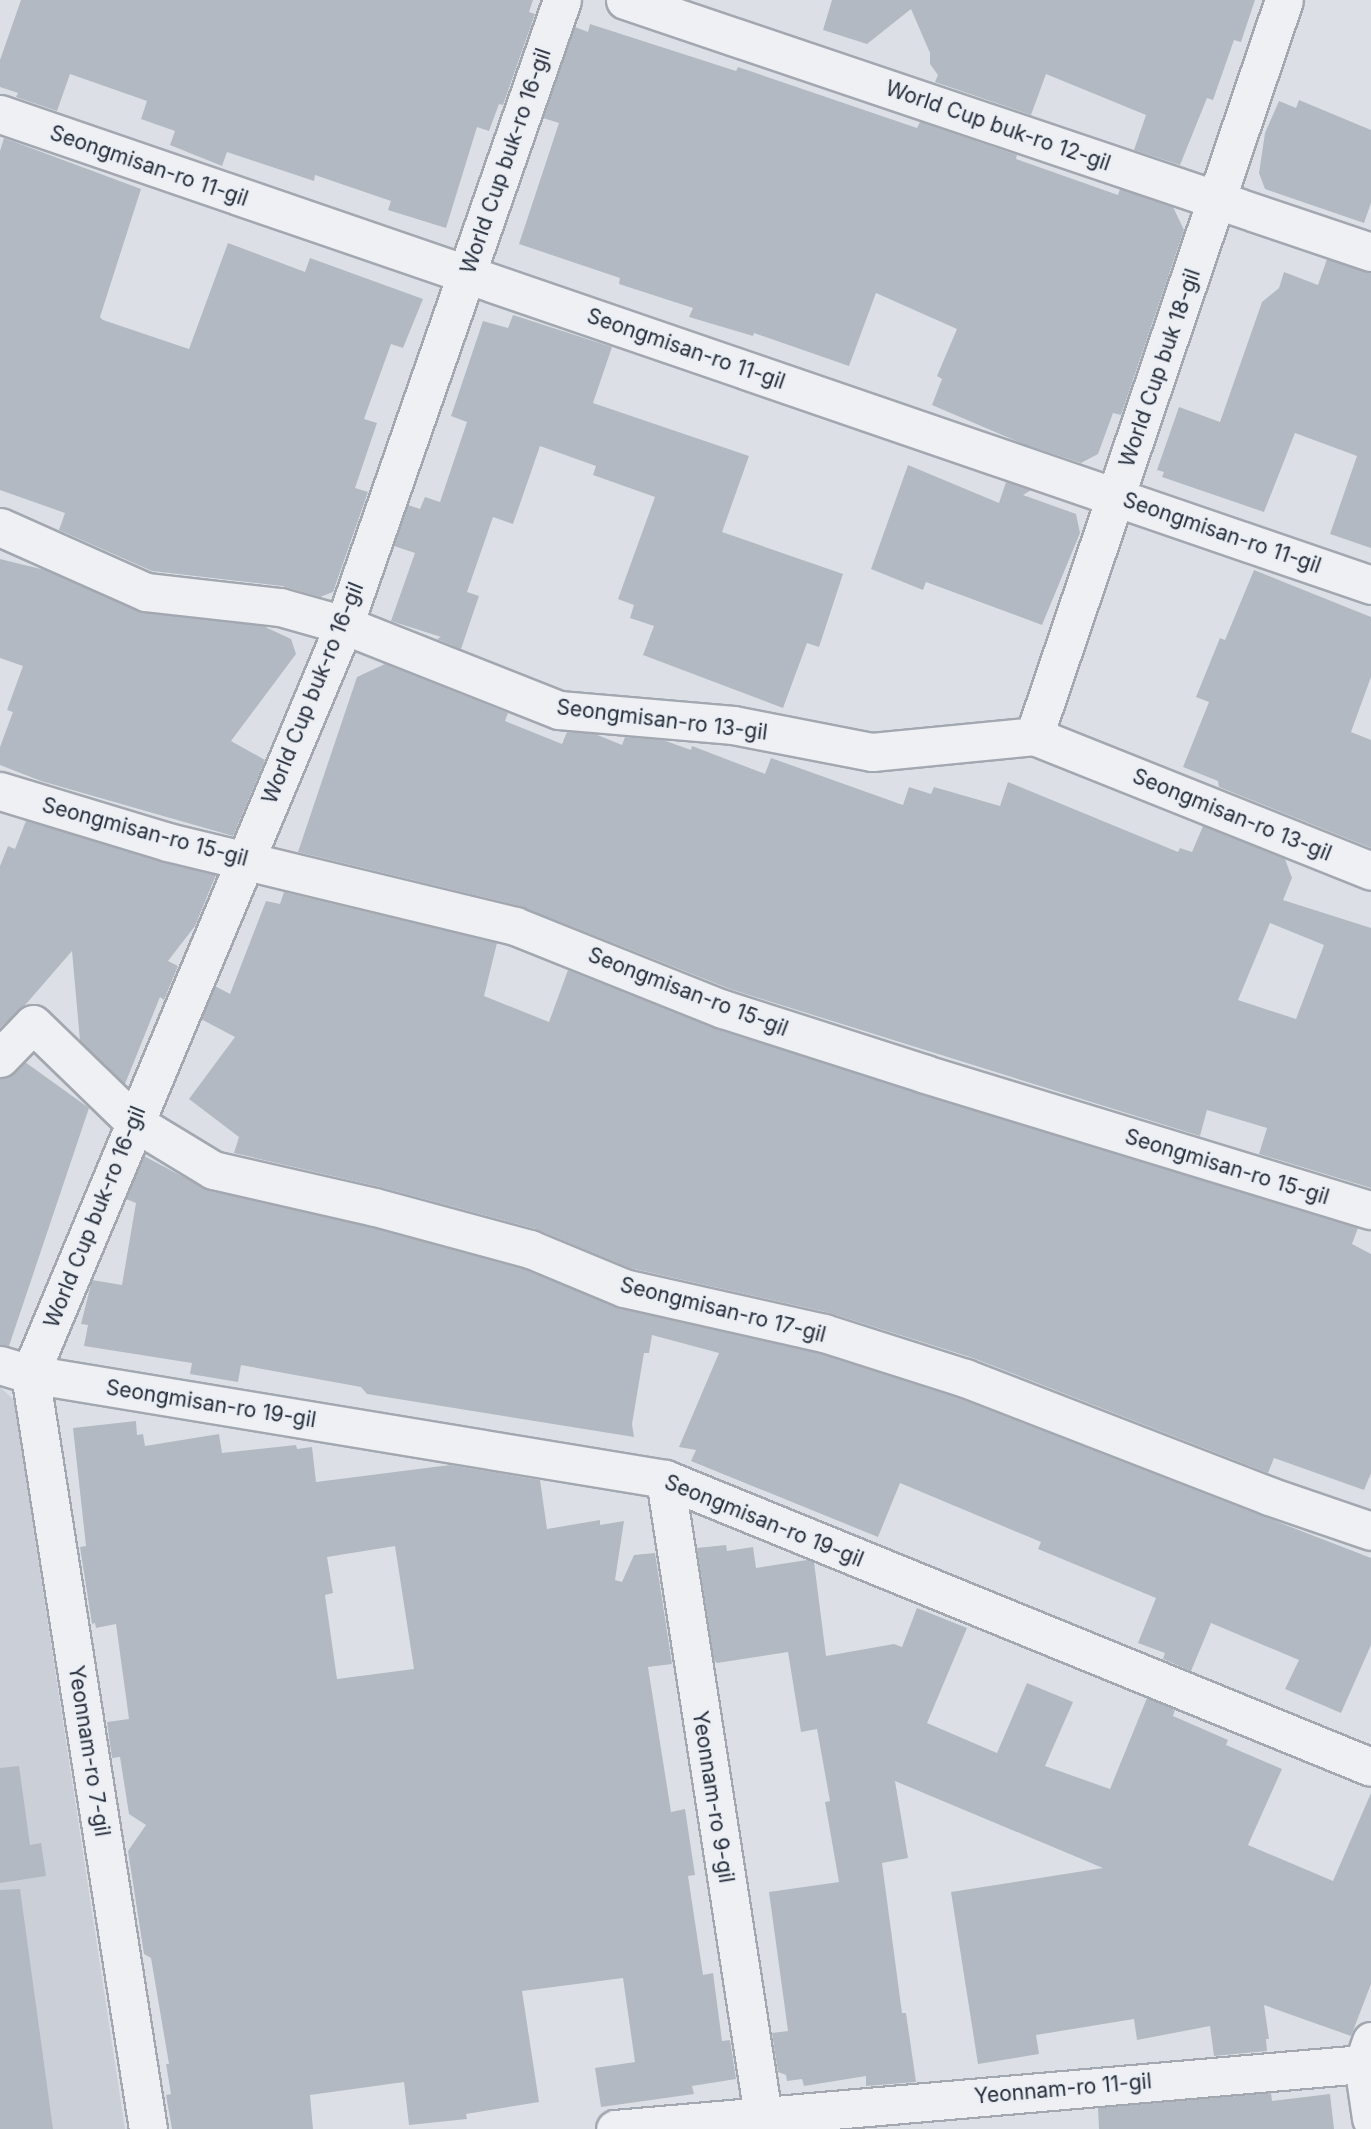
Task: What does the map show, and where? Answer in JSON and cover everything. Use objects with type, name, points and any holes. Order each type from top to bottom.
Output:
[{"type":"street","name":"World Cup buk-ro 16-gil","points":[[15,1370],[134,1122],[344,625],[562,0]]},
{"type":"street","name":"World Cup buk-ro 12-gil","points":[[625,0],[1371,252]]},
{"type":"street","name":"World Cup buk 18-gil","points":[[1034,736],[1284,0]]},
{"type":"street","name":"Seongmisan-ro 11-gil","points":[[0,114],[1371,585]]},
{"type":"street","name":"Seongmisan-ro 13-gil","points":[[0,527],[146,592],[280,607],[344,625],[559,710],[733,725],[872,752],[1034,736],[1371,871]]},
{"type":"street","name":"Seongmisan-ro 15-gil","points":[[0,791],[168,842],[515,926],[723,1009],[925,1074],[1371,1210]]},
{"type":"street","name":"Seongmisan-ro 17-gil","points":[[0,1058],[33,1024],[134,1122],[213,1170],[375,1207],[530,1249],[624,1288],[824,1333],[965,1378],[1269,1496],[1371,1531]]},
{"type":"street","name":"Seongmisan-ro 19-gil","points":[[15,1370],[664,1479],[1371,1767]]},
{"type":"street","name":"Yeonnam-ro 7-gil","points":[[15,1370],[148,2129]]},
{"type":"street","name":"Yeonnam-ro 9-gil","points":[[664,1479],[764,2122]]},
{"type":"street","name":"Yeonnam-ro 11-gil","points":[[764,2122],[1367,2053],[1371,2118]]},
{"type":"street","points":[[615,2129],[764,2122]]},
{"type":"shaded area","points":[[0,1387],[14,1400],[125,2129],[0,2129]]},
{"type":"building","points":[[21,0],[533,0],[529,12],[535,14],[503,105],[499,104],[489,131],[477,127],[446,228],[388,210],[391,201],[315,175],[314,181],[227,152],[222,166],[170,145],[175,131],[141,119],[147,101],[70,74],[57,111],[16,97],[18,93],[0,87],[0,60]]},
{"type":"building","points":[[832,0],[1255,0],[1241,42],[1234,40],[1213,100],[1207,98],[1180,165],[1134,150],[1146,115],[1046,74],[1031,115],[935,82],[938,75],[930,64],[930,53],[911,9],[867,44],[823,30]]},
{"type":"building","points":[[590,24],[736,71],[738,67],[917,128],[920,122],[1017,155],[1016,159],[1118,195],[1120,189],[1173,207],[1184,230],[1121,415],[1113,413],[1098,454],[1081,463],[1021,443],[932,405],[942,379],[937,376],[957,329],[876,293],[849,366],[754,333],[753,336],[689,317],[693,308],[619,284],[620,278],[519,244],[559,123],[543,118],[575,27],[588,32]]},
{"type":"building","points":[[1299,100],[1371,130],[1371,203],[1364,223],[1265,189],[1259,173],[1265,133],[1279,101],[1296,108]]},
{"type":"building","points":[[4,138],[141,189],[100,317],[103,320],[189,349],[228,243],[305,272],[310,258],[423,299],[403,348],[391,344],[364,419],[377,423],[355,488],[368,492],[333,592],[320,597],[282,586],[152,571],[59,530],[65,513],[0,490],[0,151]]},
{"type":"building","points":[[1327,259],[1371,272],[1371,548],[1330,534],[1357,456],[1295,433],[1264,512],[1162,477],[1164,472],[1157,470],[1179,407],[1220,422],[1262,302],[1279,288],[1284,272],[1318,285]]},
{"type":"building","points":[[513,315],[612,347],[593,403],[749,456],[722,532],[843,574],[819,647],[807,643],[783,708],[643,655],[654,626],[630,618],[634,605],[618,599],[655,497],[593,475],[596,466],[540,446],[513,524],[493,517],[467,592],[479,596],[461,649],[437,639],[441,637],[391,621],[415,553],[394,546],[408,505],[420,509],[425,497],[440,502],[467,422],[451,416],[483,321],[508,328]]},
{"type":"building","points":[[908,465],[999,503],[1006,482],[1031,490],[1023,495],[1076,514],[1080,533],[1042,625],[926,582],[923,590],[871,569]]},
{"type":"building","points":[[0,559],[45,570],[138,611],[263,626],[291,639],[296,654],[231,741],[265,760],[233,836],[41,781],[0,765],[0,747],[13,712],[7,710],[23,666],[0,658]]},
{"type":"building","points":[[1254,570],[1371,617],[1371,677],[1351,732],[1371,740],[1371,848],[1219,787],[1218,781],[1183,767],[1209,702],[1196,697],[1220,638],[1225,640]]},
{"type":"building","points":[[385,664],[508,713],[505,721],[562,744],[567,732],[595,734],[622,745],[625,737],[663,740],[691,750],[692,746],[765,774],[771,758],[903,805],[909,787],[931,794],[934,787],[1000,806],[1008,782],[1178,852],[1180,848],[1192,852],[1203,826],[1285,859],[1292,878],[1283,900],[1371,928],[1371,1188],[1259,1154],[1267,1128],[1207,1110],[1200,1136],[730,989],[520,906],[298,852],[357,677]],"holes":[[[1270,923],[1324,945],[1296,1019],[1238,1000]]]},
{"type":"building","points":[[26,821],[216,875],[195,926],[168,961],[178,966],[164,1000],[160,997],[125,1084],[80,1041],[72,951],[26,1004],[0,1028],[0,866],[8,846],[15,849]]},
{"type":"building","points":[[284,892],[497,943],[484,996],[549,1022],[568,970],[716,1029],[1358,1228],[1352,1244],[1371,1254],[1371,1473],[1364,1490],[1274,1458],[1268,1473],[973,1358],[830,1313],[630,1268],[536,1229],[380,1187],[234,1153],[239,1137],[189,1099],[235,1037],[201,1019],[215,986],[230,994],[266,901],[280,904]]},
{"type":"building","points":[[25,1062],[89,1108],[9,1346],[0,1345],[0,1078],[15,1073]]},
{"type":"building","points":[[144,1156],[208,1190],[370,1227],[523,1269],[619,1308],[818,1353],[958,1398],[1371,1558],[1371,1645],[1341,1713],[1285,1689],[1299,1660],[1211,1623],[1191,1671],[1163,1659],[1165,1653],[1138,1643],[1156,1598],[1038,1549],[1041,1542],[900,1483],[878,1537],[691,1461],[696,1450],[679,1447],[719,1353],[652,1335],[649,1353],[644,1353],[632,1424],[634,1437],[367,1394],[361,1387],[241,1365],[238,1382],[190,1374],[192,1363],[84,1346],[88,1325],[81,1324],[92,1280],[122,1285],[136,1203],[126,1199]]},
{"type":"building","points":[[136,1421],[137,1435],[143,1434],[145,1446],[219,1434],[222,1453],[296,1445],[297,1449],[312,1447],[316,1482],[450,1465],[540,1480],[547,1529],[600,1520],[600,1525],[624,1521],[615,1580],[622,1582],[634,1555],[655,1553],[672,1664],[648,1667],[671,1812],[685,1809],[695,1875],[688,1876],[703,1975],[713,1973],[722,2041],[730,2040],[736,2079],[692,2086],[694,2094],[601,2107],[595,2068],[635,2062],[623,1978],[522,1991],[539,2102],[466,2114],[467,2119],[409,2125],[404,2082],[310,2095],[313,2129],[172,2129],[166,2095],[171,2094],[166,2064],[169,2064],[151,1958],[144,1954],[128,1851],[146,1825],[129,1814],[120,1757],[112,1758],[107,1722],[129,1719],[116,1624],[96,1628],[95,1623],[92,1624],[80,1547],[86,1546],[73,1428]],"holes":[[[395,1546],[414,1669],[337,1679],[325,1595],[333,1593],[327,1557]]]},
{"type":"building","points":[[726,1545],[727,1551],[753,1547],[756,1568],[807,1560],[814,1562],[826,1656],[894,1644],[902,1647],[917,1608],[967,1628],[927,1723],[997,1753],[1027,1683],[1073,1702],[1045,1766],[1110,1789],[1147,1698],[1175,1710],[1173,1716],[1228,1740],[1226,1745],[1282,1769],[1248,1845],[1333,1881],[1371,1793],[1371,1984],[1351,2036],[1264,2005],[1269,2039],[1266,2039],[1267,2051],[1214,2056],[1210,2026],[1137,2040],[1134,2019],[1036,2035],[1039,2054],[978,2064],[951,1892],[1103,1868],[895,1781],[908,1858],[882,1863],[902,2013],[906,2013],[916,2082],[866,2086],[866,2076],[804,2086],[802,2079],[787,2081],[786,2075],[778,2072],[772,2033],[788,2031],[769,1892],[839,1882],[825,1802],[830,1801],[817,1729],[801,1732],[788,1652],[717,1663],[714,1660],[697,1548]]},
{"type":"building","points":[[19,1766],[30,1845],[41,1843],[46,1876],[0,1883],[0,1768]]},
{"type":"building","points":[[20,1889],[53,2129],[0,2129],[0,1890]]},
{"type":"building","points":[[1271,2093],[1272,2101],[1330,2094],[1334,2129],[1099,2129],[1098,2108]]}]
